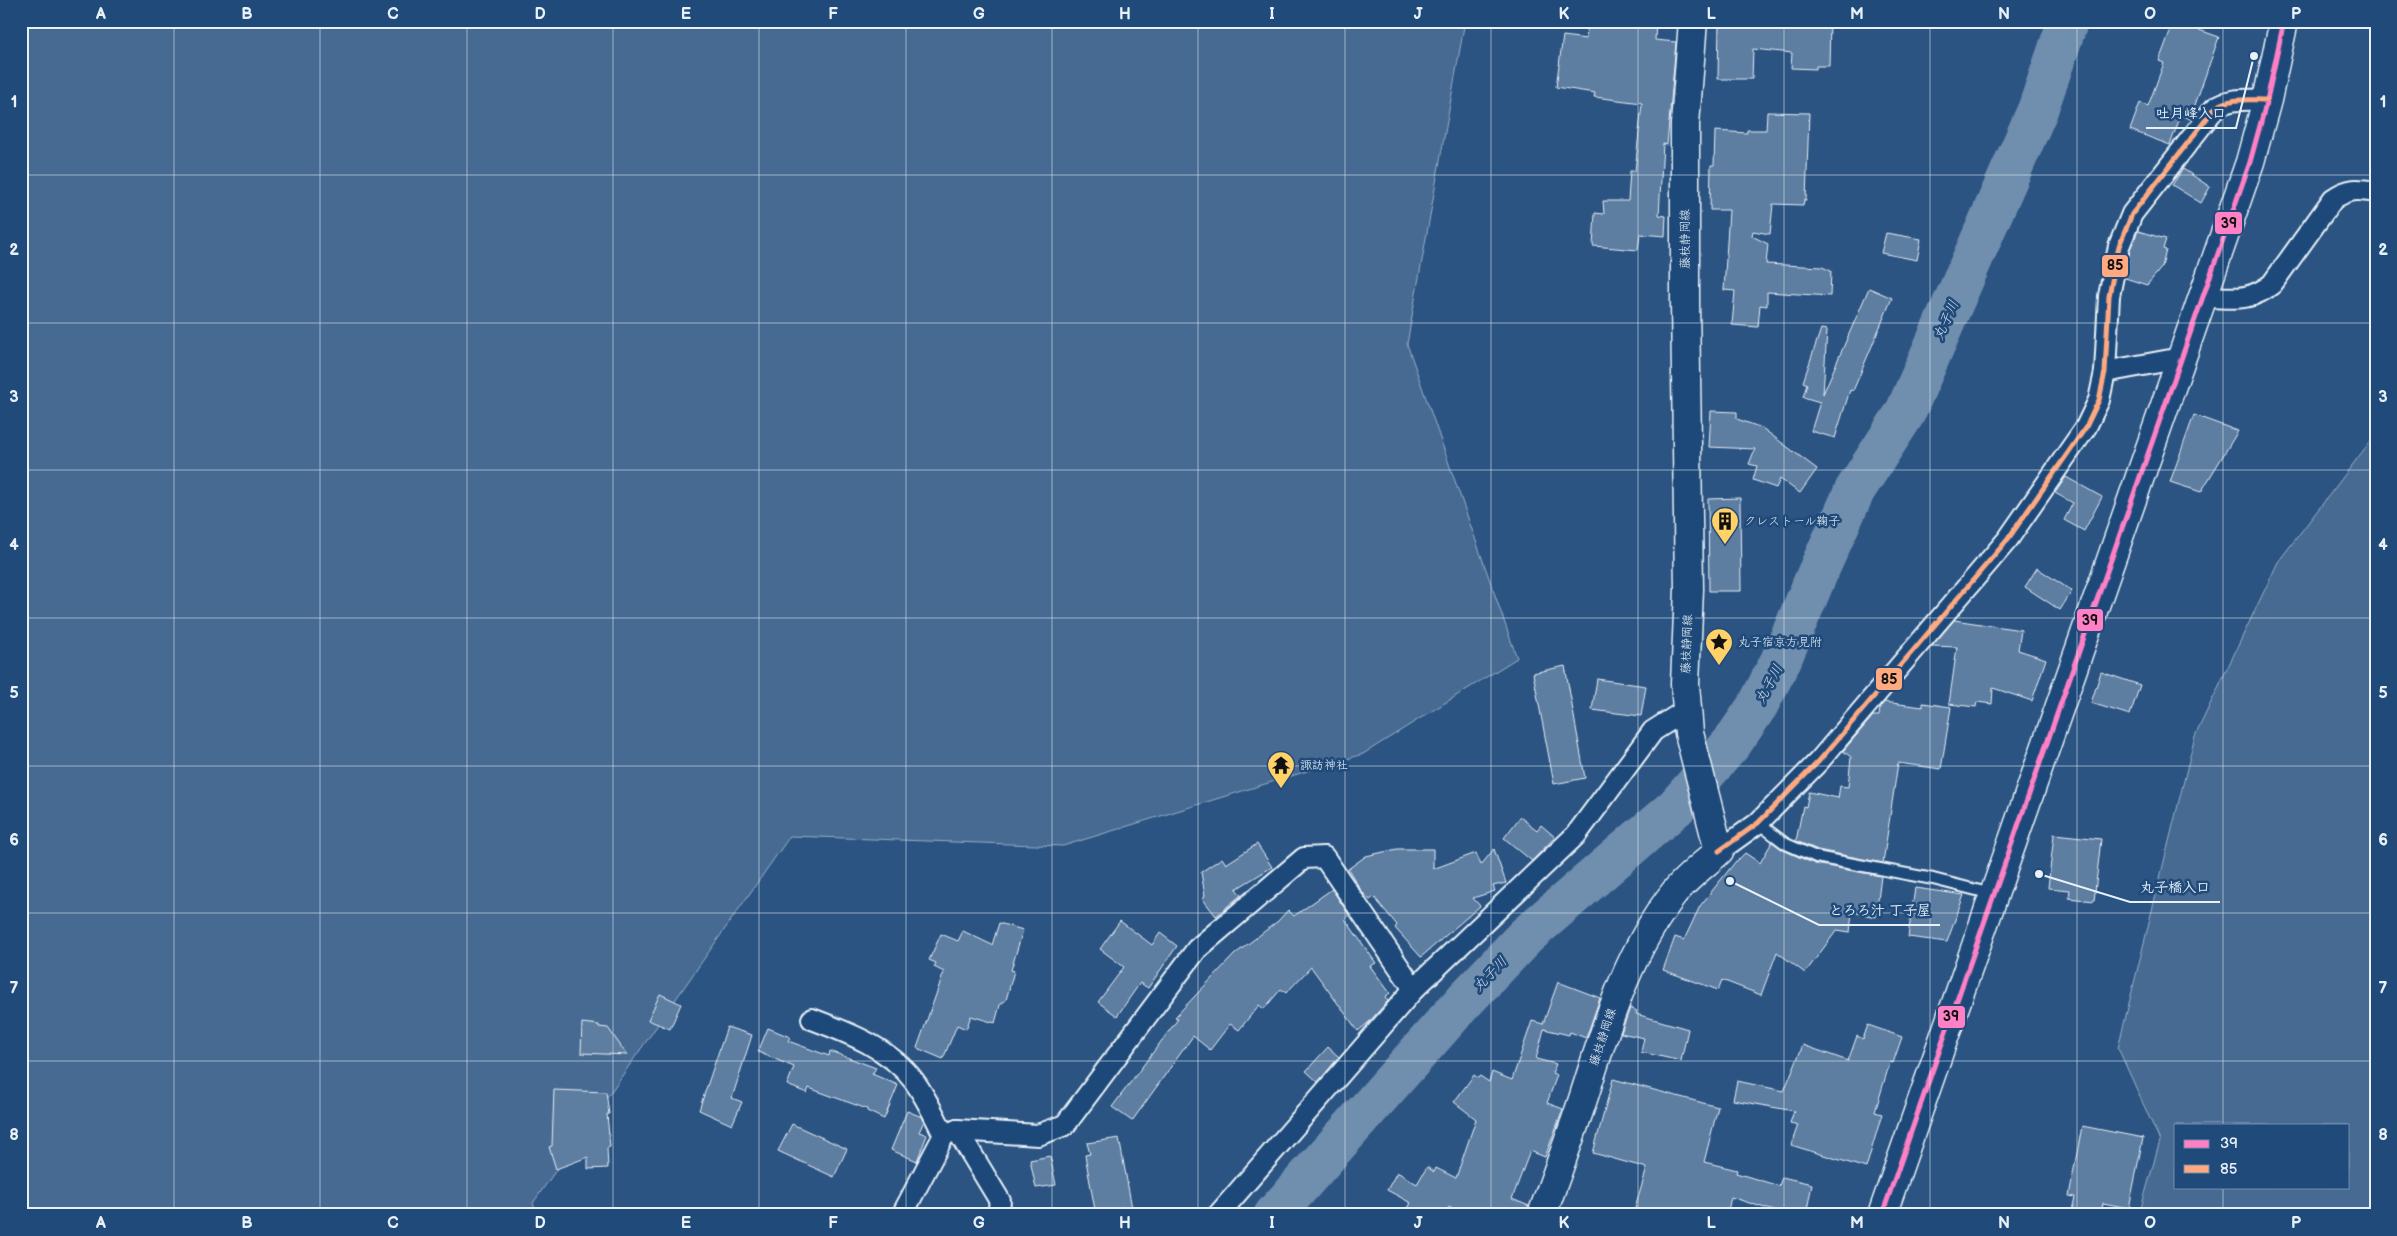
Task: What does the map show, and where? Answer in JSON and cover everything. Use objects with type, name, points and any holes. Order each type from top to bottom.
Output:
[{"type":"main road","name":"藤枝静岡線","points":[[1542,1215],[1614,1004],[1632,960],[1650,927],[1676,891],[1719,851],[1688,722],[1685,684],[1689,588],[1685,302],[1685,124],[1693,21]]},
{"type":"main road","points":[[1882,1215],[1996,894],[2250,162],[2267,100],[2284,21]]},
{"type":"street","points":[[1719,851],[1758,823],[1819,761],[2008,539],[2086,427],[2099,400],[2105,372],[2109,296],[2119,246],[2132,214],[2215,108],[2231,100],[2267,100]]},
{"type":"street","points":[[2203,297],[2247,298],[2259,294],[2272,284],[2333,199],[2346,190],[2376,192]]},
{"type":"street","points":[[2105,372],[2181,358]]},
{"type":"street","points":[[1218,1215],[1414,989],[1576,835],[1653,731],[1688,722]]},
{"type":"street","points":[[951,1132],[1038,1135],[1065,1125],[1197,949],[1304,858],[1324,857],[1414,989]]},
{"type":"street","points":[[812,1019],[856,1035],[897,1063],[914,1081],[1000,1201],[998,1215]]},
{"type":"street","points":[[902,1215],[951,1132]]},
{"type":"lane","points":[[1758,823],[1786,844],[1816,857],[1933,879],[1996,894]]},
{"type":"shaded area","points":[[21,21],[1465,21],[1407,344],[1517,658],[1363,754],[1063,846],[790,836],[533,1203],[537,1215],[21,1215]]},
{"type":"shaded area","points":[[2376,434],[2376,1215],[2139,1215],[2160,1141],[2118,1048],[2195,736],[2278,562]]},
{"type":"building","points":[[1588,21],[1656,21],[1655,40],[1676,42],[1667,145],[1663,144],[1659,215],[1666,216],[1665,236],[1640,234],[1638,250],[1593,246],[1595,213],[1604,214],[1603,201],[1628,201],[1630,171],[1635,171],[1642,103],[1594,97],[1595,93],[1556,87],[1563,36],[1586,39]]},
{"type":"building","points":[[1719,21],[1792,23],[1792,21],[1830,21],[1829,66],[1816,66],[1816,69],[1791,68],[1792,53],[1753,49],[1752,79],[1718,79]]},
{"type":"building","points":[[2174,21],[2219,37],[2190,119],[2181,115],[2170,145],[2130,130],[2140,103],[2148,106],[2164,63],[2159,61]]},
{"type":"building","points":[[1767,112],[1809,113],[1806,200],[1804,200],[1803,205],[1773,204],[1770,234],[1753,231],[1752,236],[1768,244],[1766,264],[1822,267],[1831,271],[1830,296],[1767,292],[1767,306],[1760,305],[1758,327],[1732,325],[1735,291],[1724,290],[1729,210],[1710,210],[1711,165],[1714,165],[1715,131],[1747,133],[1747,130],[1766,130]]},
{"type":"building","points":[[2183,169],[2210,187],[2201,203],[2172,185]]},
{"type":"building","points":[[2138,231],[2166,239],[2163,249],[2166,250],[2162,267],[2147,285],[2125,278],[2130,249]]},
{"type":"building","points":[[1886,233],[1921,239],[1917,260],[1881,253]]},
{"type":"building","points":[[1869,288],[1892,298],[1853,391],[1850,390],[1835,438],[1811,431],[1820,402],[1803,397],[1807,384],[1803,382],[1821,329],[1827,330],[1823,394]]},
{"type":"building","points":[[1711,411],[1737,412],[1737,419],[1762,428],[1817,469],[1800,493],[1780,479],[1776,488],[1753,480],[1757,466],[1749,464],[1755,449],[1709,447]]},
{"type":"building","points":[[2194,415],[2238,431],[2201,492],[2170,482]]},
{"type":"building","points":[[2066,477],[2102,497],[2084,531],[2064,520],[2073,503],[2055,493]]},
{"type":"building","name":"クレストール鞠子","points":[[1740,498],[1741,591],[1709,591],[1708,499]]},
{"type":"building","points":[[2037,568],[2072,591],[2060,610],[2025,587]]},
{"type":"building","points":[[1954,620],[2021,630],[2018,650],[2046,659],[2032,701],[1993,688],[1992,704],[1977,702],[1976,707],[1949,704],[1957,647],[1932,646]]},
{"type":"building","points":[[1565,666],[1585,778],[1554,784],[1533,673]]},
{"type":"building","points":[[2101,672],[2140,685],[2130,715],[2091,703]]},
{"type":"building","points":[[1597,679],[1646,686],[1641,716],[1592,710]]},
{"type":"building","points":[[1884,702],[1923,707],[1923,703],[1951,707],[1941,769],[1898,763],[1883,863],[1818,850],[1796,841],[1803,806],[1806,807],[1809,792],[1838,798],[1840,786],[1848,787],[1851,757],[1843,751],[1873,716],[1879,716],[1880,707]]},
{"type":"building","points":[[1520,817],[1537,830],[1541,825],[1555,837],[1532,861],[1504,838]]},
{"type":"building","points":[[2054,834],[2101,839],[2094,901],[2069,898],[2070,890],[2048,888]]},
{"type":"building","points":[[1772,842],[1783,850],[1815,864],[1881,876],[1876,917],[1852,912],[1850,932],[1837,930],[1805,973],[1777,952],[1761,995],[1722,980],[1718,990],[1663,970],[1675,937],[1684,940],[1700,906],[1736,861],[1745,853],[1760,863]]},
{"type":"building","points":[[1257,844],[1272,867],[1236,889],[1241,895],[1216,916],[1202,898],[1205,896],[1201,872],[1222,858],[1226,864]]},
{"type":"building","points":[[1397,849],[1433,849],[1433,869],[1476,853],[1481,865],[1494,849],[1506,883],[1493,886],[1495,891],[1473,898],[1480,906],[1421,957],[1395,928],[1397,925],[1374,897],[1370,900],[1362,892],[1348,869],[1366,856]]},
{"type":"building","points":[[1915,888],[1964,895],[1947,942],[1908,937]]},
{"type":"building","points":[[1332,889],[1349,915],[1345,919],[1376,963],[1370,966],[1390,993],[1385,997],[1388,1001],[1368,1023],[1358,1031],[1311,967],[1286,993],[1281,989],[1264,1009],[1259,1005],[1239,1030],[1230,1024],[1210,1050],[1193,1036],[1132,1121],[1112,1107],[1178,1019],[1175,1017],[1235,954],[1278,921],[1288,910],[1294,916]]},
{"type":"building","points":[[1120,921],[1152,945],[1160,933],[1177,946],[1148,988],[1140,983],[1117,1016],[1098,1002],[1124,967],[1100,949]]},
{"type":"building","points":[[999,923],[1023,930],[1011,970],[1014,971],[1006,1000],[1000,1005],[995,1023],[971,1016],[966,1029],[957,1025],[943,1059],[917,1048],[944,972],[934,967],[936,963],[929,960],[941,934],[958,941],[963,931],[992,945]]},
{"type":"building","points":[[1558,982],[1600,998],[1586,1038],[1570,1032],[1569,1035],[1544,1029],[1536,1059],[1556,1064],[1552,1073],[1557,1075],[1547,1103],[1563,1109],[1545,1157],[1530,1151],[1512,1199],[1529,1206],[1527,1215],[1463,1215],[1449,1207],[1445,1215],[1404,1215],[1411,1203],[1387,1190],[1397,1172],[1417,1184],[1427,1167],[1434,1172],[1436,1168],[1456,1178],[1476,1119],[1454,1102],[1474,1075],[1478,1078],[1480,1076],[1489,1082],[1492,1072],[1512,1080],[1532,1021],[1543,1024]]},
{"type":"building","points":[[660,994],[681,1004],[670,1029],[648,1020]]},
{"type":"building","points":[[1630,1008],[1637,1011],[1636,1014],[1688,1029],[1681,1061],[1641,1052],[1644,1038],[1621,1033]]},
{"type":"building","points":[[582,1023],[608,1028],[627,1055],[581,1053]]},
{"type":"building","points":[[1868,1025],[1902,1037],[1893,1063],[1890,1062],[1875,1112],[1882,1114],[1866,1168],[1791,1145],[1798,1125],[1790,1123],[1794,1111],[1733,1100],[1737,1081],[1784,1091],[1803,1045],[1848,1061],[1857,1036],[1863,1039]]},
{"type":"building","points":[[727,1027],[752,1035],[732,1098],[742,1102],[732,1125],[699,1110]]},
{"type":"building","points":[[768,1028],[790,1037],[788,1041],[829,1056],[830,1051],[876,1068],[872,1074],[898,1085],[884,1119],[867,1111],[867,1109],[809,1088],[807,1093],[787,1085],[794,1067],[758,1052]]},
{"type":"building","points":[[1328,1047],[1339,1057],[1318,1082],[1306,1071]]},
{"type":"building","points":[[1613,1079],[1718,1107],[1704,1162],[1737,1170],[1736,1173],[1779,1186],[1782,1177],[1812,1184],[1806,1215],[1773,1215],[1774,1211],[1731,1197],[1727,1215],[1633,1215],[1647,1168],[1593,1153]]},
{"type":"building","points":[[554,1090],[606,1092],[610,1147],[607,1148],[608,1168],[588,1169],[588,1157],[556,1169],[549,1147],[552,1146]]},
{"type":"building","points":[[907,1111],[922,1117],[924,1121],[919,1132],[927,1135],[917,1161],[891,1150]]},
{"type":"building","points":[[792,1124],[847,1149],[834,1177],[778,1151]]},
{"type":"building","points":[[2082,1126],[2143,1138],[2129,1208],[2103,1203],[2101,1215],[2071,1215],[2075,1197],[2069,1196]]},
{"type":"building","points":[[1119,1138],[1132,1208],[1121,1207],[1121,1211],[1095,1210],[1085,1155],[1090,1154],[1087,1143]]},
{"type":"building","points":[[1050,1156],[1056,1185],[1036,1188],[1030,1160]]},
{"type":"waterway","name":"丸子川","points":[[1274,1215],[1464,1001],[1526,936],[1676,807],[1732,743],[1758,705],[1781,660],[1855,490],[1905,413],[2038,109],[2068,21]]},
{"type":"transit line","name":"39","points":[[1882,1215],[2250,162],[2267,100],[2284,21]]},
{"type":"transit line","name":"85","points":[[1719,851],[1758,823],[1819,761],[2008,539],[2086,427],[2099,400],[2105,372],[2109,296],[2119,246],[2132,214],[2215,108],[2221,104],[2233,101],[2267,100]]},
{"type":"place","name":"吐月峰入口","points":[[2254,56]]},
{"type":"place","name":"クレストール鞠子","points":[[1725,545]]},
{"type":"place","name":"丸子宿京方見附","points":[[1719,666]]},
{"type":"place","name":"諏訪神社","points":[[1281,789]]},
{"type":"place","name":"丸子橋入口","points":[[2039,874]]},
{"type":"place","name":"とろろ汁 丁子屋","points":[[1730,881]]}]
